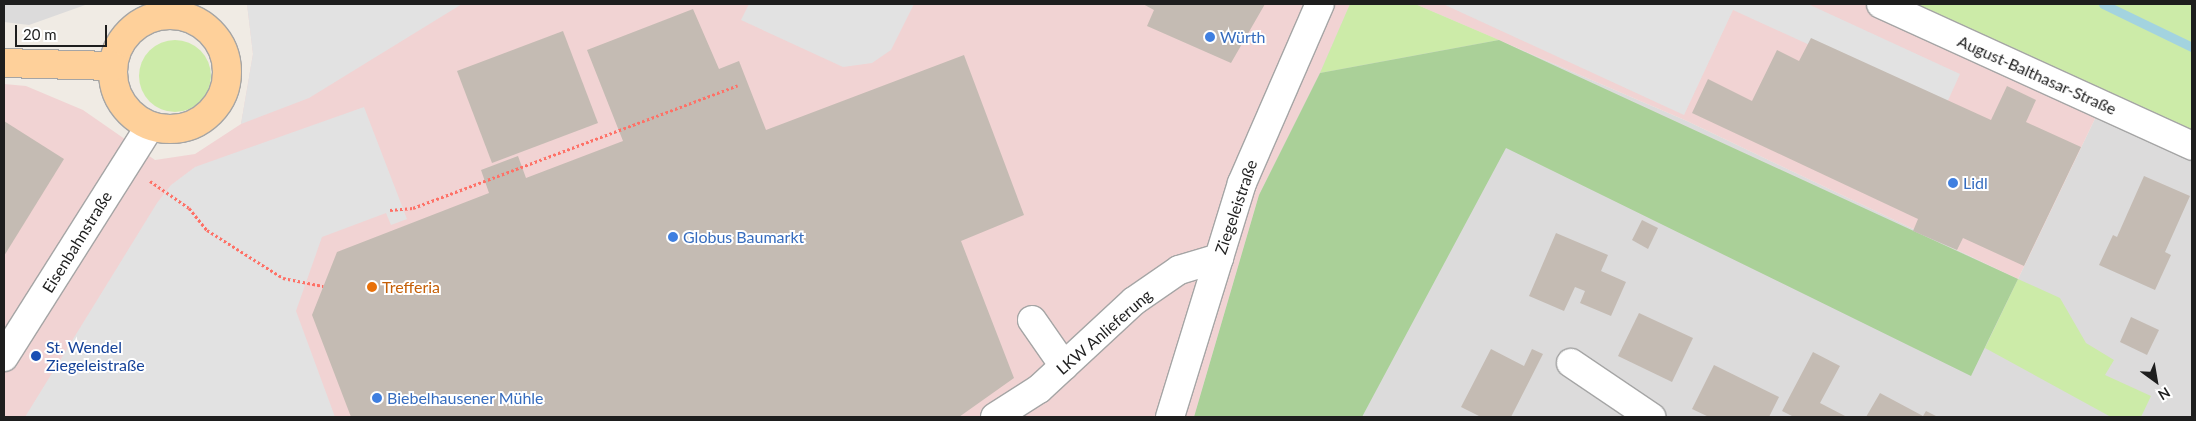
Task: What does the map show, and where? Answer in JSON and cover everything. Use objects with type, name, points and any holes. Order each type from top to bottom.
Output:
[{"type":"main road","points":[[202,12],[226,59],[224,92],[215,108],[202,120],[186,127],[168,129],[150,126],[134,117],[121,103],[114,85],[113,66],[118,48],[128,33],[142,22],[160,16],[202,12]]},
{"type":"main road","points":[[4,63],[113,66]]},
{"type":"street","name":"Ziegeleistraße","points":[[1170,417],[1242,183],[1320,4]]},
{"type":"street","name":"August-Balthasar-Straße","points":[[1881,4],[2192,146]]},
{"type":"street","name":"Eisenbahnstraße","points":[[4,357],[150,126]]},
{"type":"street","name":"LKW Anlieferung","points":[[1007,414],[1039,389],[1134,301],[1179,270],[1219,258]]},
{"type":"street","points":[[1032,320],[1064,366]]},
{"type":"street","points":[[1571,363],[1651,417]]},
{"type":"path","points":[[390,210],[413,208],[738,85]]},
{"type":"path","points":[[152,182],[189,208],[207,230],[282,278],[323,286]]},
{"type":"shaded area","points":[[4,4],[88,4],[29,25],[4,22]]},
{"type":"shaded area","points":[[247,4],[1350,4],[1320,73],[1259,195],[1194,417],[4,417],[4,84],[26,86],[83,110],[155,160],[195,154],[241,124],[253,54]]},
{"type":"shaded area","points":[[247,4],[462,4],[309,98],[241,124],[253,54]]},
{"type":"shaded area","points":[[749,4],[914,4],[891,50],[872,63],[843,67],[741,20]]},
{"type":"shaded area","points":[[1350,4],[1415,4],[1687,121],[2018,279],[2102,104],[2192,146],[2192,417],[1194,417],[1259,195]]},
{"type":"shaded area","points":[[1415,4],[1881,4],[2102,104],[2018,279],[1687,121]]},
{"type":"shaded area","points":[[1443,4],[1808,4],[1960,74],[1945,107],[1733,10],[1684,115]]},
{"type":"shaded area","points":[[364,107],[407,219],[391,225],[386,213],[322,237],[296,311],[335,417],[25,417],[157,203],[171,185],[195,167]]},
{"type":"green space","points":[[1350,4],[1415,4],[1499,40],[1320,73]]},
{"type":"green space","points":[[1881,4],[2192,4],[2192,146]]},
{"type":"green space","points":[[175,40],[195,46],[205,56],[211,76],[205,96],[195,106],[175,112],[155,106],[145,96],[139,76],[145,56],[155,46]]},
{"type":"green space","points":[[1499,40],[2018,279],[1971,376],[1506,148],[1362,417],[1194,417],[1259,195],[1320,73]]},
{"type":"green space","points":[[2018,279],[2060,298],[2086,343],[2114,360],[2105,375],[2151,396],[2141,417],[2111,417],[1985,348]]},
{"type":"building","name":"Würth","points":[[1143,4],[1265,4],[1231,63],[1147,26],[1154,10]]},
{"type":"building","name":"Globus Baumarkt","points":[[693,9],[719,69],[739,61],[766,130],[964,55],[1024,215],[961,241],[1014,378],[959,417],[351,417],[312,315],[337,252],[489,193],[481,170],[518,156],[526,178],[623,141],[587,50]]},
{"type":"building","points":[[563,31],[598,123],[492,163],[457,71]]},
{"type":"building","name":"Lidl","points":[[1811,38],[1991,120],[2007,86],[2036,100],[2026,122],[2081,147],[2024,266],[1963,238],[1957,250],[1913,231],[1918,219],[1692,113],[1708,79],[1752,101],[1777,50],[1799,61]]},
{"type":"building","points":[[4,121],[64,159],[4,256]]},
{"type":"building","points":[[2144,176],[2190,196],[2165,252],[2171,255],[2155,290],[2099,265],[2113,235],[2117,237]]},
{"type":"building","points":[[1642,220],[1658,228],[1648,249],[1632,240]]},
{"type":"building","points":[[1556,233],[1608,255],[1601,271],[1626,282],[1611,316],[1580,303],[1585,291],[1575,287],[1564,311],[1529,296]]},
{"type":"building","points":[[1639,313],[1693,338],[1672,382],[1618,356]]},
{"type":"building","points":[[2131,317],[2159,330],[2147,355],[2120,342]]},
{"type":"building","points":[[1491,349],[1524,366],[1532,349],[1543,354],[1511,417],[1481,417],[1461,407]]},
{"type":"building","points":[[1813,352],[1840,366],[1820,403],[1847,417],[1794,417],[1782,411]]},
{"type":"building","points":[[1714,365],[1779,397],[1769,417],[1709,417],[1692,409]]},
{"type":"building","points":[[1880,393],[1923,416],[1926,411],[1938,417],[1866,417]]},
{"type":"waterway","points":[[2103,4],[2192,47]]},
{"type":"place","name":"Würth","points":[[1210,37]]},
{"type":"place","name":"Lidl","points":[[1953,183]]},
{"type":"place","name":"Globus Baumarkt","points":[[673,237]]},
{"type":"place","name":"Trefferia","points":[[372,287]]},
{"type":"place","name":"St. Wendel Ziegeleistraße","points":[[36,356]]},
{"type":"place","name":"Biebelhausener Mühle","points":[[377,398]]}]
